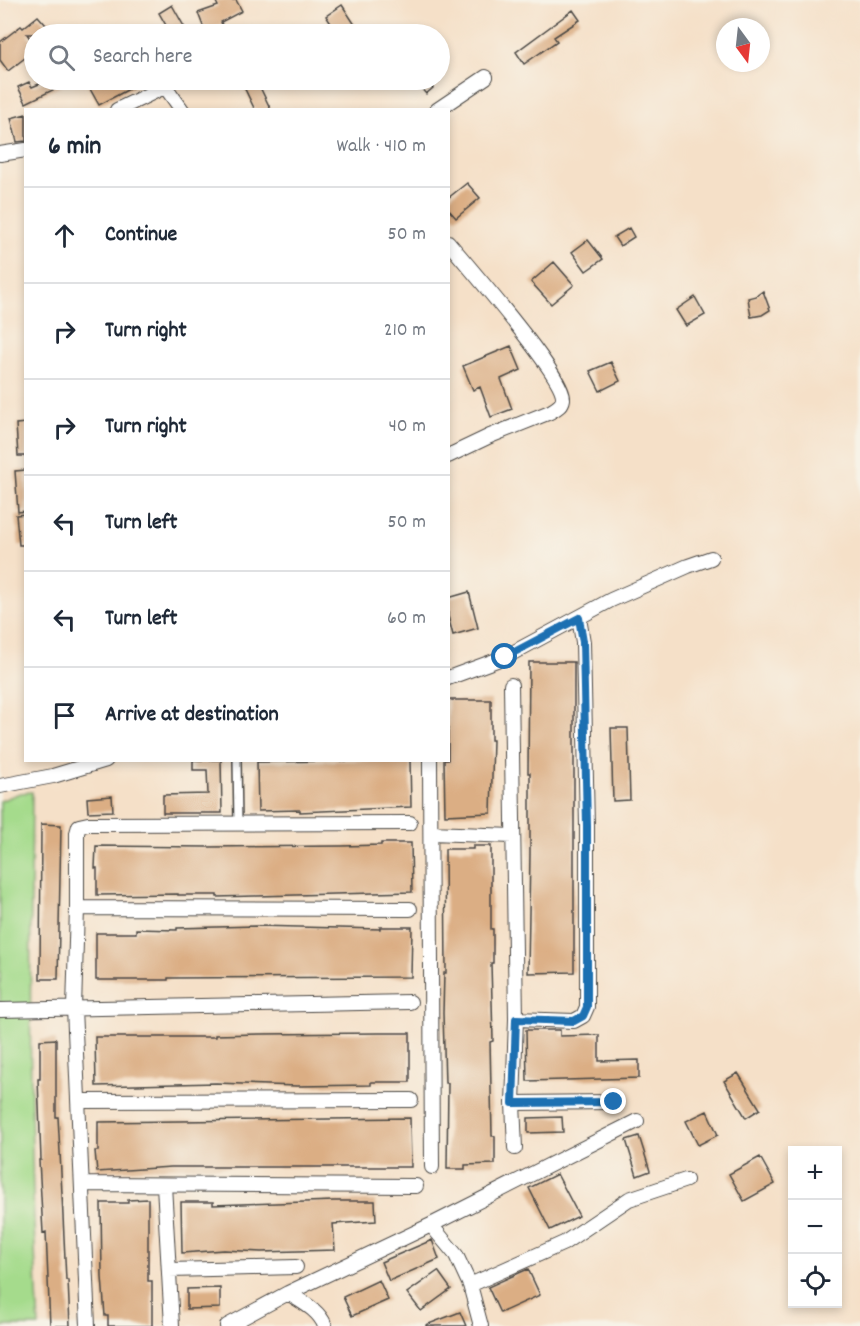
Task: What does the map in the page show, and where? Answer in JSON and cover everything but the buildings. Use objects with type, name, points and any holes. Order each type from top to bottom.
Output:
[{"type":"street","points":[[440,108],[486,77]]},
{"type":"street","points":[[121,108],[158,90]]},
{"type":"street","points":[[168,90],[181,108]]},
{"type":"street","points":[[0,154],[24,150]]},
{"type":"street","points":[[450,244],[540,356],[561,389],[563,399],[559,406],[550,412],[450,455]]},
{"type":"street","points":[[450,677],[505,657],[611,600],[687,566],[711,558]]},
{"type":"street","points":[[516,1019],[574,1021],[583,1016],[587,1007],[587,826],[583,642],[579,618]]},
{"type":"street","points":[[511,685],[516,1019],[513,1103],[515,1148]]},
{"type":"street","points":[[0,786],[53,776],[99,762]]},
{"type":"street","points":[[430,762],[432,1167]]},
{"type":"street","points":[[88,1326],[74,1008],[77,833],[79,826],[88,824],[410,823]]},
{"type":"street","points":[[431,833],[513,836]]},
{"type":"street","points":[[77,908],[410,909]]},
{"type":"street","points":[[0,1010],[410,1002]]},
{"type":"street","points":[[79,1101],[411,1100]]},
{"type":"street","points":[[513,1103],[614,1102]]},
{"type":"street","points":[[226,1326],[288,1293],[431,1225],[637,1121]]},
{"type":"street","points":[[470,1285],[557,1246],[628,1199],[686,1180]]},
{"type":"street","points":[[83,1184],[416,1186]]},
{"type":"street","points":[[164,1185],[172,1326]]},
{"type":"street","points":[[431,1225],[452,1247],[470,1285],[481,1326]]},
{"type":"street","points":[[169,1270],[296,1267]]},
{"type":"street","points":[[288,1293],[317,1312],[325,1326]]},
{"type":"lane","points":[[237,762],[238,824]]},
{"type":"green space","points":[[32,792],[31,1126],[39,1326],[0,1326],[0,801],[20,793]]},
{"type":"route","points":[[505,657],[579,618],[583,642],[587,826],[587,1007],[583,1016],[574,1021],[516,1019],[513,1103],[614,1102]]}]
